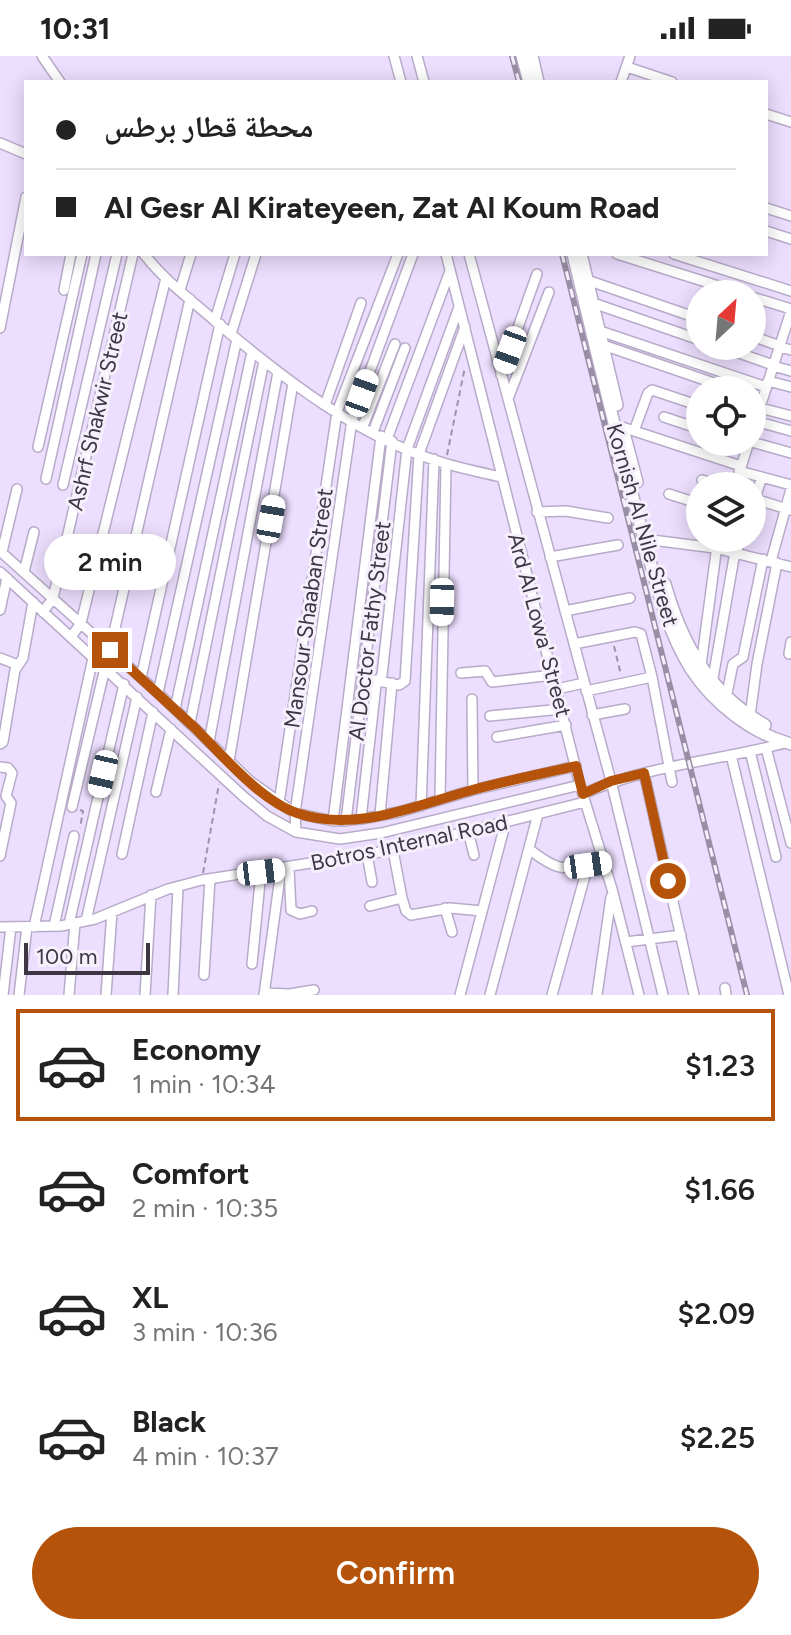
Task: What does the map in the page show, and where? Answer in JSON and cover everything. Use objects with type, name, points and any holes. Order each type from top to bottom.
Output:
[{"type":"main road","points":[[522,56],[528,80]]},
{"type":"main road","points":[[532,56],[538,80]]},
{"type":"main road","name":"Kornish Al Nile Street","points":[[573,256],[621,455],[672,630],[693,672],[717,701],[748,724],[789,741]]},
{"type":"main road","name":"Kornish Al Nile Street","points":[[581,256],[628,429],[652,540],[679,627],[712,684],[750,716],[789,741]]},
{"type":"street","points":[[42,56],[59,80]]},
{"type":"street","points":[[394,56],[400,80]]},
{"type":"street","points":[[417,56],[423,80]]},
{"type":"street","points":[[622,80],[630,56]]},
{"type":"street","points":[[627,67],[666,80]]},
{"type":"street","points":[[768,115],[791,122]]},
{"type":"street","points":[[0,143],[24,153]]},
{"type":"street","points":[[0,328],[24,207]]},
{"type":"street","points":[[768,209],[791,216]]},
{"type":"street","points":[[768,232],[791,239]]},
{"type":"street","points":[[64,290],[71,256]]},
{"type":"street","points":[[38,447],[82,256]]},
{"type":"street","points":[[46,479],[96,256]]},
{"type":"street","points":[[63,485],[117,256]]},
{"type":"street","name":"Ashrf Shakwir Street","points":[[43,612],[53,598],[133,256]]},
{"type":"street","points":[[146,256],[166,278],[252,352],[325,405],[419,454],[501,477]]},
{"type":"street","points":[[180,290],[190,256]]},
{"type":"street","points":[[141,678],[217,322],[234,256]]},
{"type":"street","points":[[158,693],[234,337],[255,256]]},
{"type":"street","name":"Mansour Shaaban Street","points":[[279,803],[337,412],[397,256]]},
{"type":"street","points":[[296,832],[295,813],[352,420],[412,256]]},
{"type":"street","name":"Ard Al Lowa' Street","points":[[446,256],[583,794],[612,889],[639,995]]},
{"type":"street","points":[[470,256],[611,781],[663,995]]},
{"type":"street","points":[[623,256],[700,280]]},
{"type":"street","points":[[680,256],[791,291]]},
{"type":"street","points":[[383,437],[450,271]]},
{"type":"street","points":[[501,375],[537,274]]},
{"type":"street","points":[[71,637],[81,623],[166,278]]},
{"type":"street","points":[[587,280],[686,314]]},
{"type":"street","points":[[508,399],[549,292]]},
{"type":"street","points":[[110,650],[190,299]]},
{"type":"street","points":[[325,405],[361,303]]},
{"type":"street","points":[[593,303],[686,335]]},
{"type":"street","points":[[766,303],[790,314],[787,336],[779,346],[767,384]]},
{"type":"street","points":[[361,819],[376,685],[382,675],[407,449],[459,306]]},
{"type":"street","points":[[363,678],[402,684],[405,681],[419,454],[465,327]]},
{"type":"street","points":[[600,331],[767,384],[791,387]]},
{"type":"street","points":[[382,339],[419,354]]},
{"type":"street","points":[[766,341],[791,350]]},
{"type":"street","points":[[363,426],[395,344]]},
{"type":"street","points":[[603,345],[693,376]]},
{"type":"street","points":[[333,821],[383,437],[405,348]]},
{"type":"street","points":[[175,709],[252,352]]},
{"type":"street","points":[[759,360],[791,371]]},
{"type":"street","points":[[190,723],[264,361]]},
{"type":"street","points":[[209,742],[278,372]]},
{"type":"street","points":[[229,761],[293,383]]},
{"type":"street","points":[[686,401],[652,390],[628,429],[748,472]]},
{"type":"street","points":[[766,405],[791,416]]},
{"type":"street","points":[[664,417],[686,424]]},
{"type":"street","points":[[766,427],[791,431]]},
{"type":"street","name":"Al Doctor Fathy Street","points":[[346,821],[363,678],[383,437]]},
{"type":"street","points":[[766,447],[791,453]]},
{"type":"street","points":[[739,472],[744,456]]},
{"type":"street","points":[[421,806],[434,459]]},
{"type":"street","points":[[440,799],[446,464]]},
{"type":"street","points":[[726,698],[733,664],[743,657],[788,510],[791,487],[766,478]]},
{"type":"street","points":[[17,489],[1,551],[251,782],[295,813],[333,821],[361,819],[576,766]]},
{"type":"street","points":[[669,494],[686,499]]},
{"type":"street","points":[[766,506],[788,510]]},
{"type":"street","points":[[537,512],[566,511],[608,518]]},
{"type":"street","points":[[24,572],[34,532]]},
{"type":"street","points":[[652,540],[686,542]]},
{"type":"street","points":[[550,557],[618,545]]},
{"type":"street","points":[[700,668],[715,552]]},
{"type":"street","points":[[712,684],[736,552],[791,567]]},
{"type":"street","points":[[750,716],[770,561]]},
{"type":"street","points":[[4,575],[244,797],[267,816],[296,832],[340,839],[381,833],[583,794],[611,781],[667,766],[789,741]]},
{"type":"street","points":[[0,610],[4,575]]},
{"type":"street","points":[[565,611],[630,598]]},
{"type":"street","points":[[2,743],[33,602]]},
{"type":"street","points":[[574,644],[635,632],[641,635],[672,782]]},
{"type":"street","points":[[789,654],[791,642]]},
{"type":"street","points":[[0,658],[18,665]]},
{"type":"street","points":[[19,995],[31,927],[93,658]]},
{"type":"street","points":[[72,807],[109,670],[120,660]]},
{"type":"street","points":[[461,673],[485,671],[492,682],[553,675]]},
{"type":"street","points":[[557,689],[623,684],[652,677]]},
{"type":"street","points":[[380,815],[392,683]]},
{"type":"street","points":[[69,995],[77,923],[124,684]]},
{"type":"street","points":[[77,923],[137,697]]},
{"type":"street","points":[[472,699],[473,790]]},
{"type":"street","points":[[490,716],[562,709]]},
{"type":"street","points":[[592,715],[625,709]]},
{"type":"street","points":[[122,854],[153,712]]},
{"type":"street","points":[[497,737],[566,725]]},
{"type":"street","points":[[156,792],[171,729]]},
{"type":"street","points":[[766,748],[791,843]]},
{"type":"street","points":[[750,751],[776,857]]},
{"type":"street","points":[[731,755],[789,995]]},
{"type":"street","points":[[0,767],[11,770],[6,797],[11,803],[0,856]]},
{"type":"street","points":[[644,773],[694,995]]},
{"type":"street","points":[[244,797],[251,782]]},
{"type":"street","name":"Botros Internal Road","points":[[0,927],[77,923],[178,887],[393,850],[538,814],[583,794]]},
{"type":"street","points":[[490,995],[538,814]]},
{"type":"street","points":[[460,995],[506,821]]},
{"type":"street","points":[[468,831],[474,855]]},
{"type":"street","points":[[54,926],[74,836]]},
{"type":"street","points":[[529,849],[553,867],[604,863]]},
{"type":"street","points":[[393,850],[402,898],[406,911],[411,915],[445,908],[482,911]]},
{"type":"street","points":[[367,854],[372,882]]},
{"type":"street","points":[[552,995],[588,865]]},
{"type":"street","points":[[285,868],[291,910],[300,914],[312,911]]},
{"type":"street","points":[[285,868],[264,994],[314,990]]},
{"type":"street","points":[[252,964],[261,872]]},
{"type":"street","points":[[204,975],[206,880]]},
{"type":"street","points":[[173,995],[178,887]]},
{"type":"street","points":[[597,995],[612,889]]},
{"type":"street","points":[[145,995],[151,895]]},
{"type":"street","points":[[370,906],[402,898]]},
{"type":"street","points":[[445,908],[452,932]]},
{"type":"street","points":[[106,995],[112,912]]},
{"type":"street","points":[[3,995],[11,927]]},
{"type":"street","points":[[626,942],[681,935]]},
{"type":"path","points":[[446,464],[470,341]]},
{"type":"path","points":[[612,636],[623,684]]},
{"type":"path","points":[[206,880],[220,775]]},
{"type":"path","points":[[72,807],[83,811],[79,832],[74,836]]},
{"type":"railway","points":[[512,56],[518,80]]},
{"type":"railway","points":[[562,256],[747,995]]},
{"type":"route","points":[[110,650],[251,782],[295,813],[307,816],[346,821],[399,812],[473,790],[576,766],[583,794],[611,781],[644,773],[668,881]]}]
